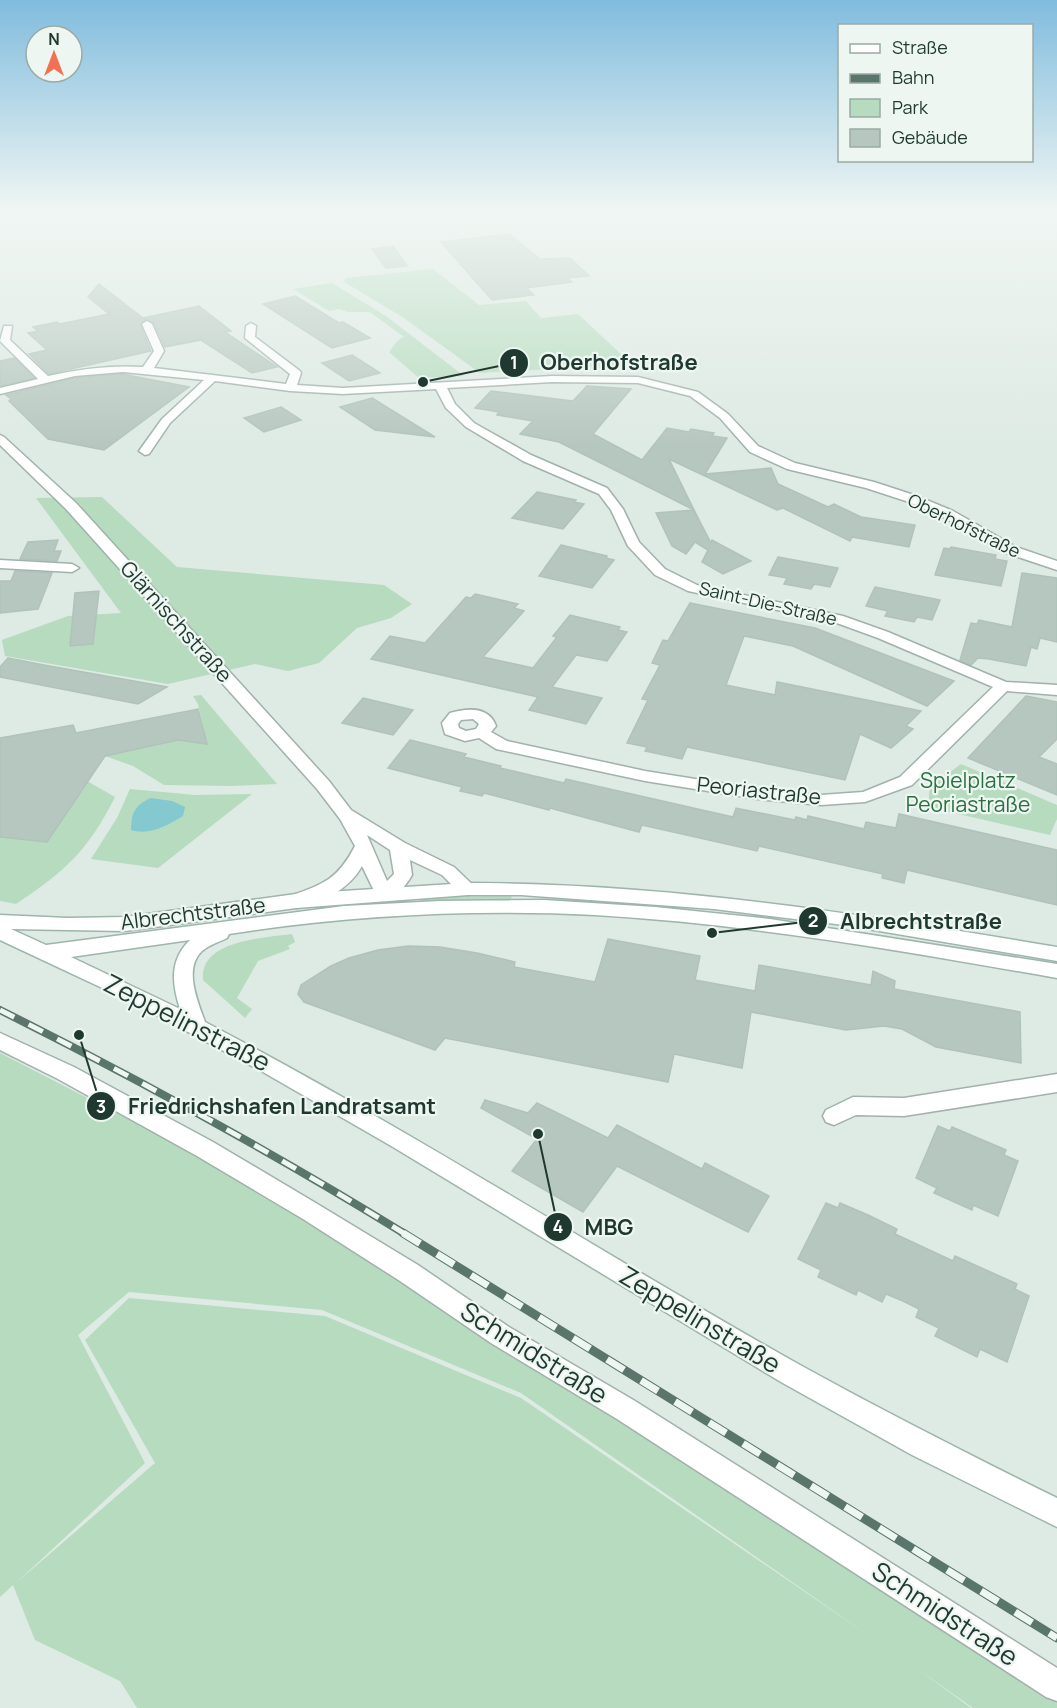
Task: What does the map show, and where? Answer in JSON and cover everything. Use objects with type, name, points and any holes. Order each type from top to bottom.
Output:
[{"type":"street","points":[[147,324],[159,351],[155,362],[147,370]]},
{"type":"street","points":[[250,326],[250,338],[296,374],[290,388]]},
{"type":"street","points":[[8,328],[5,341],[45,379]]},
{"type":"street","name":"Oberhofstraße","points":[[0,391],[45,379],[99,370],[147,370],[290,388],[343,391],[441,387],[520,380],[606,378],[638,380],[684,390],[710,404],[754,449],[791,466],[870,485],[913,499],[948,514],[1011,550],[1057,566]]},
{"type":"street","points":[[145,450],[166,421],[212,378]]},
{"type":"street","name":"Saint-Die-Straße","points":[[441,387],[450,406],[470,425],[527,458],[603,491],[617,508],[633,543],[646,560],[660,572],[693,588],[838,619],[883,635],[1003,686],[1057,690]]},
{"type":"street","name":"Glärnischstraße","points":[[0,439],[87,524],[323,785],[345,813],[364,846],[385,902]]},
{"type":"street","points":[[0,564],[72,568]]},
{"type":"street","name":"Peoriastraße","points":[[481,733],[502,745],[677,782],[758,794],[821,800],[865,797],[906,781],[1003,686]]},
{"type":"street","name":"Glärnischstraße","points":[[345,813],[399,847],[448,871],[468,889]]},
{"type":"street","points":[[296,901],[341,884],[353,869],[364,846]]},
{"type":"street","points":[[385,902],[403,875],[399,847]]},
{"type":"street","name":"Albrechtstraße","points":[[46,952],[106,947],[468,889],[623,894],[714,902],[844,918],[1057,954]]},
{"type":"street","name":"Albrechtstraße","points":[[0,922],[68,925],[125,924],[296,901],[520,907],[665,914],[837,934],[1057,971]]},
{"type":"street","points":[[196,1025],[183,987],[183,966],[194,947],[234,926]]},
{"type":"street","name":"Zeppelinstraße","points":[[0,932],[196,1025],[358,1116],[823,1393],[976,1475],[1057,1513]]},
{"type":"street","name":"Schmidstraße","points":[[0,1041],[66,1073],[185,1138],[311,1212],[409,1273],[500,1335],[626,1410],[1057,1686]]},
{"type":"street","points":[[834,1116],[853,1106],[904,1107],[1057,1083]]},
{"type":"green space","points":[[340,288],[386,316],[464,376],[419,378],[389,352],[398,340],[404,337],[370,312],[348,312],[339,309],[329,311],[293,289]]},
{"type":"green space","points":[[354,288],[457,288],[479,305],[526,301],[541,318],[578,314],[638,370],[586,367],[480,373],[404,318]]},
{"type":"green space","points":[[102,497],[177,567],[384,585],[412,604],[391,618],[357,628],[319,663],[288,671],[255,664],[168,684],[5,656],[2,640],[68,616],[121,613],[36,498]]},
{"type":"green space","points":[[201,695],[277,784],[164,785],[133,766],[105,756],[178,740],[207,744],[198,704],[193,696]]},
{"type":"green space","name":"Spielplatz Peoriastraße","points":[[961,764],[1057,805],[1057,819],[1050,835],[928,807],[930,787]]},
{"type":"green space","points":[[87,781],[115,797],[85,846],[49,881],[16,904],[0,901],[0,837]]},
{"type":"green space","points":[[130,789],[195,795],[252,794],[158,868],[91,859],[117,818]]},
{"type":"green space","points":[[512,896],[510,901],[422,902],[418,899],[421,897]]},
{"type":"green space","points":[[292,934],[295,942],[288,946],[290,949],[258,961],[237,998],[252,1009],[245,1018],[203,980],[205,967],[211,956],[222,949],[250,940]]},
{"type":"green space","points":[[0,1053],[410,1264],[617,1394],[1057,1692],[1057,1708],[973,1708],[915,1667],[971,1708],[137,1708],[120,1681],[35,1640],[13,1585],[0,1597]],"holes":[[[129,1292],[322,1310],[521,1393],[871,1637],[521,1398],[325,1316],[129,1298],[85,1340],[155,1463],[16,1583],[145,1463],[78,1335]]]},
{"type":"water","points":[[151,798],[172,801],[185,807],[183,816],[151,831],[131,830],[135,810]]},
{"type":"building","points":[[96,288],[104,288],[143,318],[199,306],[231,331],[225,332],[277,367],[252,373],[201,340],[165,347],[154,323],[146,319],[140,325],[151,351],[49,374],[29,354],[47,350],[28,333],[38,331],[33,327],[109,314],[88,297]]},
{"type":"building","points":[[481,288],[528,288],[526,288],[534,295],[492,300]]},
{"type":"building","points":[[295,296],[339,323],[343,322],[370,338],[332,348],[263,304]]},
{"type":"building","points":[[352,355],[380,373],[349,381],[322,363]]},
{"type":"building","points":[[14,358],[34,378],[0,386],[0,361]]},
{"type":"building","points":[[122,374],[189,387],[104,450],[48,439],[9,401],[11,399],[6,395],[75,378]]},
{"type":"building","points":[[587,386],[631,389],[593,434],[642,460],[667,428],[714,433],[712,436],[727,438],[705,474],[771,468],[778,484],[828,507],[834,504],[861,517],[915,525],[909,547],[852,537],[850,541],[783,508],[777,510],[669,459],[694,510],[559,442],[520,434],[533,421],[497,415],[499,412],[475,408],[491,391],[573,401]]},
{"type":"building","points":[[372,398],[435,437],[375,430],[340,407]]},
{"type":"building","points":[[281,407],[301,420],[264,432],[244,418]]},
{"type":"building","points":[[537,492],[576,500],[574,502],[584,504],[563,529],[512,518]]},
{"type":"building","points":[[694,510],[711,543],[712,540],[751,561],[723,574],[702,562],[708,550],[695,542],[686,554],[672,546],[656,513]]},
{"type":"building","points":[[58,540],[54,551],[61,551],[57,561],[20,559],[28,542]]},
{"type":"building","points":[[561,545],[607,556],[606,558],[614,560],[592,588],[539,576]]},
{"type":"building","points":[[951,547],[996,555],[995,559],[1007,561],[1001,586],[935,575],[944,548],[950,549]]},
{"type":"building","points":[[778,557],[838,568],[830,587],[814,584],[811,589],[784,584],[787,578],[769,575]]},
{"type":"building","points":[[15,571],[52,573],[38,609],[0,613],[0,581],[11,581]]},
{"type":"building","points":[[1022,573],[1057,578],[1057,642],[1040,638],[1037,649],[1031,647],[1026,666],[978,658],[971,665],[960,660],[971,623],[977,624],[979,620],[1012,627]]},
{"type":"building","points":[[875,587],[940,600],[932,620],[917,617],[914,622],[885,616],[888,611],[866,606]]},
{"type":"building","points":[[99,591],[93,644],[70,646],[75,593]]},
{"type":"building","points":[[475,594],[518,604],[514,608],[524,611],[483,657],[533,668],[557,637],[553,636],[570,615],[620,627],[618,630],[627,632],[607,661],[576,655],[552,687],[602,698],[586,724],[529,710],[538,697],[371,659],[390,636],[425,643],[466,597],[471,598]]},
{"type":"building","points":[[690,603],[815,628],[954,681],[927,706],[793,646],[744,636],[726,685],[775,695],[777,682],[921,711],[906,726],[913,729],[891,748],[860,734],[845,780],[687,747],[682,759],[645,751],[647,747],[627,743],[648,700],[642,699],[660,665],[652,663],[663,640],[668,641]]},
{"type":"building","points":[[8,658],[167,687],[138,704],[0,677],[0,667]]},
{"type":"building","points":[[1026,696],[1057,702],[1057,739],[1039,757],[1057,764],[1057,795],[968,758]]},
{"type":"building","points":[[363,698],[413,710],[393,735],[342,723]]},
{"type":"building","points":[[198,709],[207,744],[178,740],[105,756],[47,842],[0,837],[0,738],[73,725],[76,733]]},
{"type":"building","points":[[410,740],[466,754],[464,757],[501,766],[500,768],[564,783],[566,779],[733,817],[736,808],[795,820],[796,817],[807,820],[808,816],[864,829],[866,822],[896,828],[899,814],[1057,850],[1057,905],[907,870],[904,883],[882,878],[883,874],[759,846],[757,851],[642,825],[639,832],[550,808],[549,810],[484,793],[482,796],[460,791],[462,787],[388,768]]},
{"type":"building","points":[[608,939],[700,956],[695,980],[755,991],[759,965],[871,985],[873,971],[895,981],[894,989],[1020,1012],[1021,1063],[936,1047],[902,1029],[884,1026],[846,1030],[751,1012],[742,1068],[674,1054],[668,1082],[445,1038],[435,1050],[304,1002],[298,994],[301,985],[331,966],[349,958],[378,950],[408,946],[440,947],[477,953],[515,962],[514,967],[595,982]]},
{"type":"building","points":[[485,1100],[528,1113],[537,1103],[608,1138],[617,1125],[702,1169],[705,1163],[769,1196],[748,1232],[617,1166],[583,1212],[512,1171],[537,1139],[481,1108]]},
{"type":"building","points":[[938,1126],[950,1131],[952,1127],[1006,1150],[1004,1155],[1018,1161],[998,1216],[973,1205],[972,1210],[934,1193],[937,1188],[916,1178]]},
{"type":"building","points":[[826,1203],[838,1208],[840,1203],[897,1229],[895,1234],[953,1261],[955,1256],[1017,1284],[1015,1289],[1029,1296],[1007,1362],[980,1349],[977,1357],[935,1336],[939,1328],[916,1317],[919,1309],[903,1301],[886,1294],[882,1302],[858,1290],[856,1295],[818,1277],[821,1270],[798,1259]]},
{"type":"railway","points":[[0,1010],[205,1118],[405,1234]]},
{"type":"railway","points":[[403,1233],[1057,1638]]},
{"type":"place","name":"Oberhofstraße","points":[[423,382]]},
{"type":"place","name":"Albrechtstraße","points":[[712,933]]},
{"type":"place","name":"Friedrichshafen Landratsamt","points":[[79,1035]]},
{"type":"place","name":"MBG","points":[[538,1134]]}]
